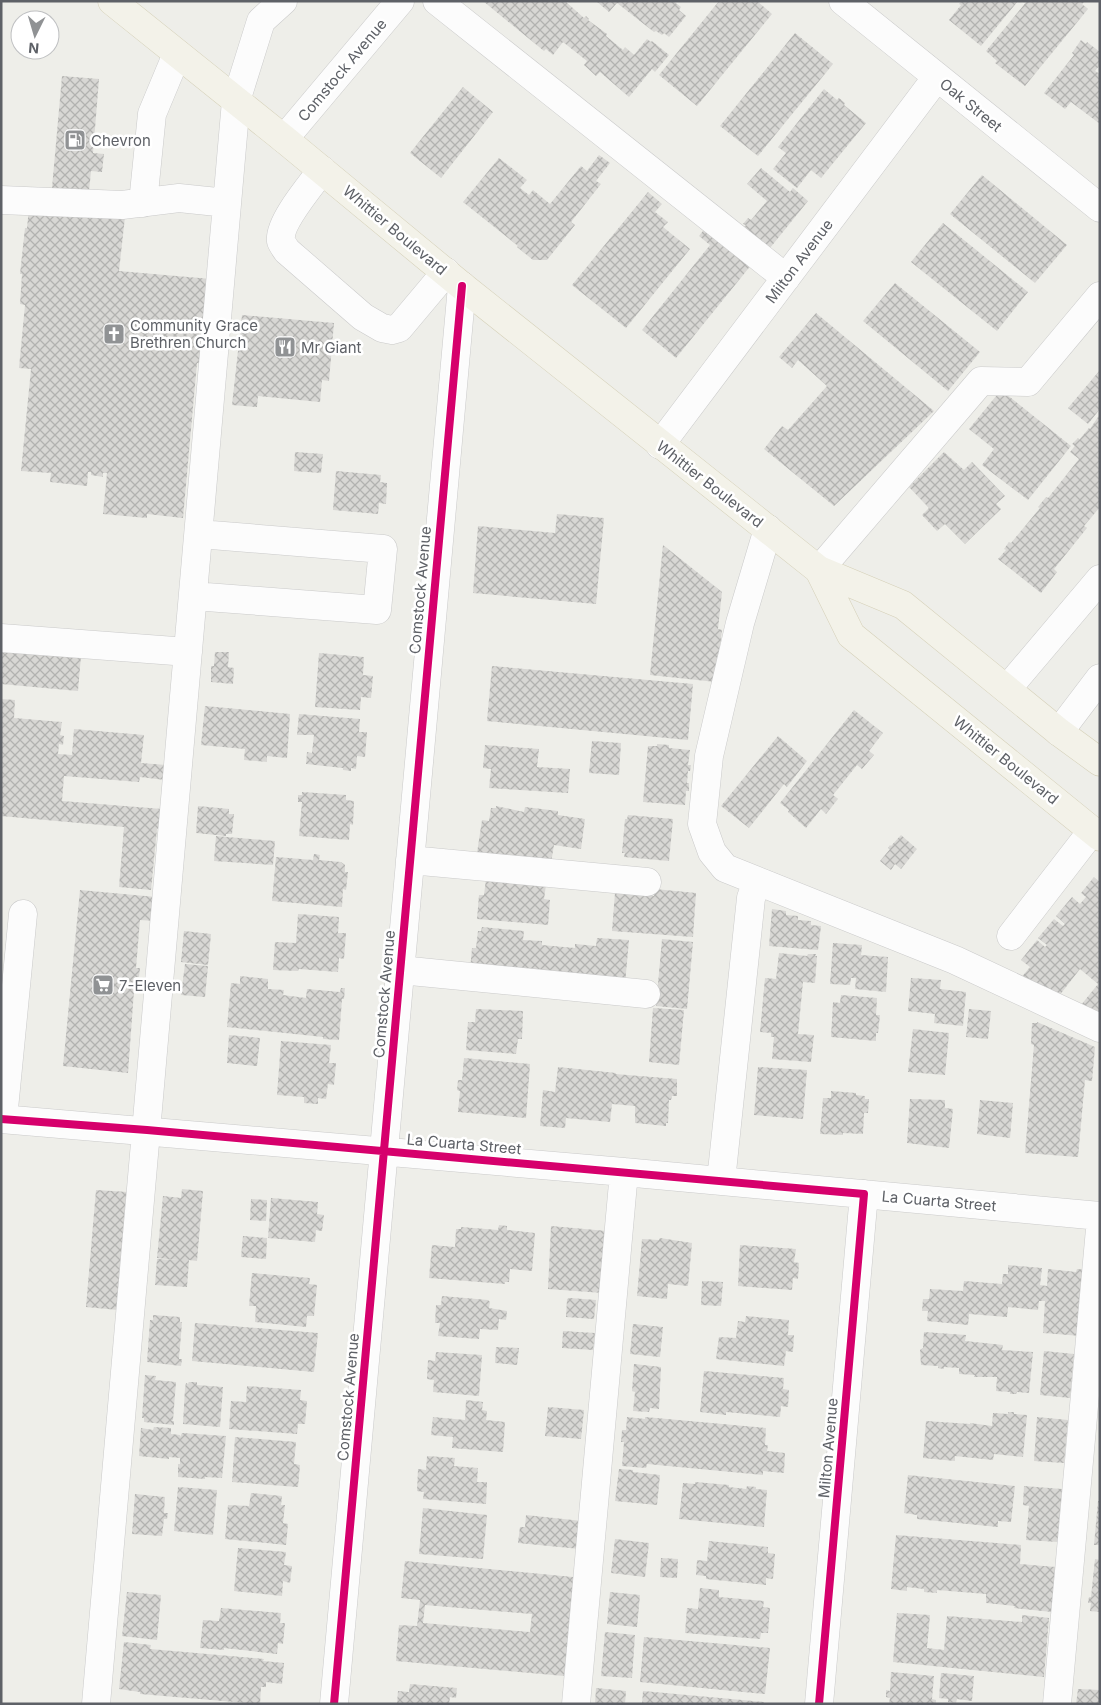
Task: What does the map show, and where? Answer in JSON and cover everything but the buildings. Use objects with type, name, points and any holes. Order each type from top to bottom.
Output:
[{"type":"main road","name":"Whittier Boulevard","points":[[112,1],[454,279],[819,570],[903,605],[1059,732],[1100,762]]},
{"type":"main road","name":"Whittier Boulevard","points":[[819,570],[851,635],[1096,834]]},
{"type":"street","points":[[96,1704],[236,101],[261,21],[283,1]]},
{"type":"street","name":"Comstock Avenue","points":[[284,139],[400,1]]},
{"type":"street","points":[[437,1],[786,278]]},
{"type":"street","name":"Oak Street","points":[[843,1],[1100,208]]},
{"type":"street","points":[[143,203],[152,114],[177,54]]},
{"type":"street","name":"Milton Avenue","points":[[660,444],[937,77]]},
{"type":"street","points":[[322,170],[288,218],[282,230],[281,241],[287,251],[363,317],[382,328],[392,330],[399,328],[454,279]]},
{"type":"street","points":[[1,200],[122,205],[179,198],[227,203]]},
{"type":"street","name":"Comstock Avenue","points":[[334,1704],[410,860],[454,279]]},
{"type":"street","points":[[819,570],[981,381],[1028,382],[1100,296]]},
{"type":"street","points":[[768,529],[740,623],[709,756],[702,824],[712,852],[725,868],[954,960],[1100,1028]]},
{"type":"street","points":[[193,596],[377,610],[383,549],[199,534]]},
{"type":"street","points":[[1007,689],[1100,579]]},
{"type":"street","points":[[1,638],[188,652]]},
{"type":"street","points":[[1059,732],[1100,678]]},
{"type":"street","points":[[1010,936],[1096,834]]},
{"type":"street","points":[[410,860],[646,882]]},
{"type":"street","points":[[721,1181],[751,898],[757,880]]},
{"type":"street","points":[[2,1119],[9,976],[23,914]]},
{"type":"street","points":[[400,970],[646,994]]},
{"type":"street","name":"La Cuarta Street","points":[[2,1119],[624,1172],[1100,1216]]},
{"type":"street","points":[[576,1704],[624,1172]]},
{"type":"street","name":"Milton Avenue","points":[[819,1704],[864,1194]]},
{"type":"street","points":[[1058,1704],[1100,1229]]},
{"type":"cycle path","points":[[334,1704],[462,286]]},
{"type":"cycle path","points":[[1,1119],[147,1130],[864,1194],[819,1704]]},
{"type":"place","name":"Chevron","points":[[75,140]]},
{"type":"place","name":"Community Grace Brethren Church","points":[[114,334]]},
{"type":"place","name":"Mr Giant","points":[[285,347]]},
{"type":"place","name":"7-Eleven","points":[[103,985]]}]
